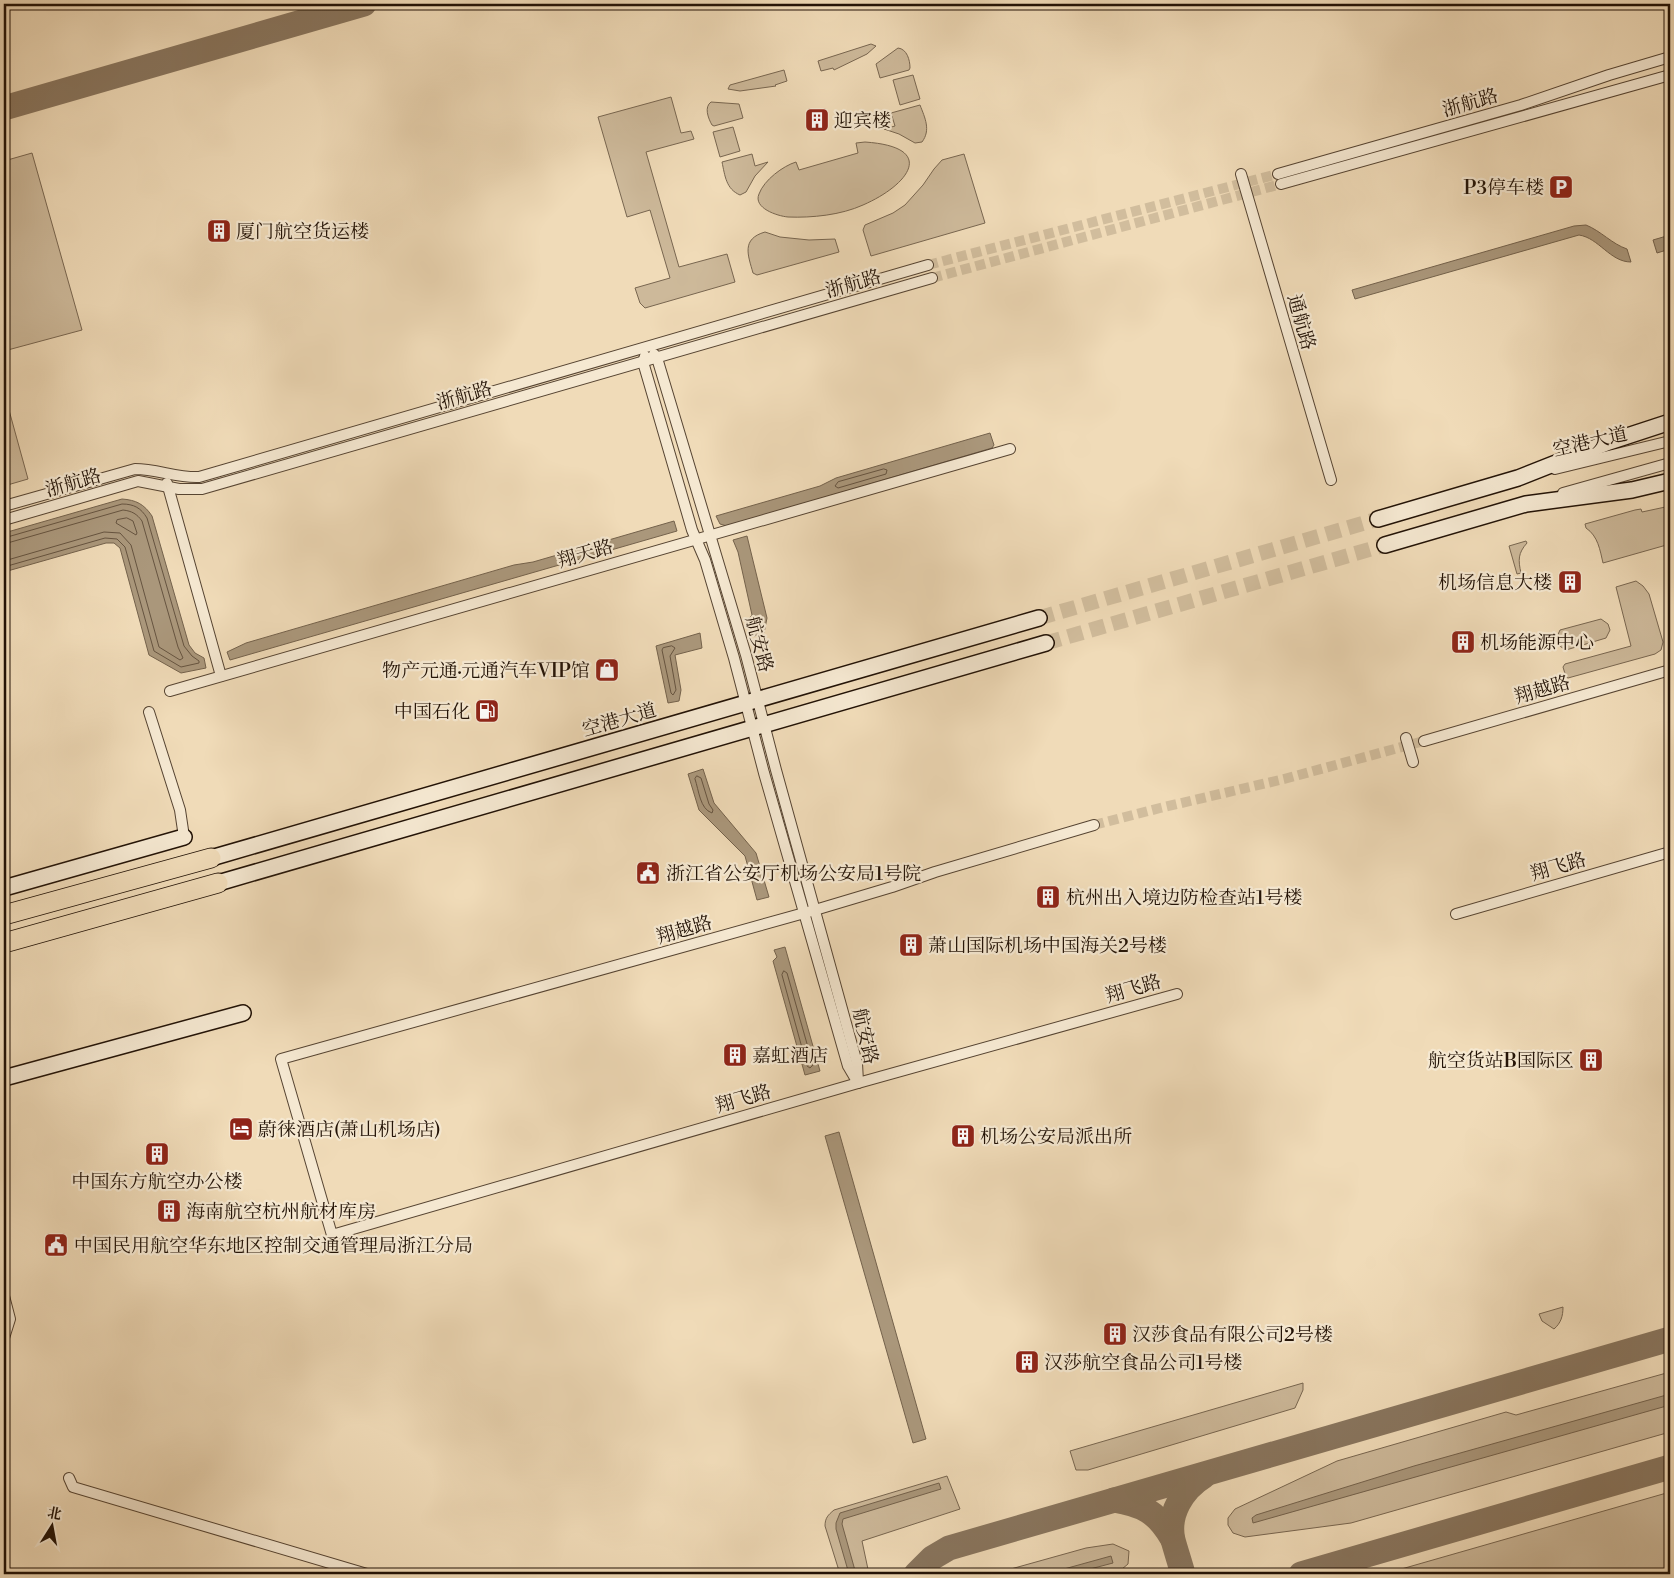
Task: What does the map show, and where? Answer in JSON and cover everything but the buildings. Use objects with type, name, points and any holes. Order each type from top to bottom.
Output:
[{"type":"highway","points":[[4,915],[211,858]]},
{"type":"highway","points":[[4,944],[218,883]]},
{"type":"main road","name":"空港大道","points":[[1378,519],[1518,478],[1640,431],[1670,422]]},
{"type":"main road","points":[[1385,545],[1526,504],[1664,483]]},
{"type":"main road","name":"空港大道","points":[[211,858],[1039,618]]},
{"type":"main road","points":[[218,883],[1046,643]]},
{"type":"main road","points":[[4,888],[184,837]]},
{"type":"main road","points":[[4,1078],[243,1013]]},
{"type":"street","name":"浙航路","points":[[1670,57],[1279,179],[1670,75]]},
{"type":"street","name":"通航路","points":[[1241,174],[1331,480]]},
{"type":"street","name":"浙航路","points":[[4,506],[135,469],[199,477],[928,265]]},
{"type":"street","name":"浙航路","points":[[4,520],[138,481],[179,489],[202,489],[932,278]]},
{"type":"street","name":"航安路","points":[[647,347],[657,358],[743,646],[751,701]]},
{"type":"street","name":"航安路","points":[[647,347],[644,362],[696,539],[705,560],[751,701],[804,914],[848,1066],[858,1083]]},
{"type":"street","name":"空港大道","points":[[1518,478],[1670,441]]},
{"type":"street","name":"翔天路","points":[[170,691],[1010,449]]},
{"type":"street","points":[[1526,504],[1670,463]]},
{"type":"street","points":[[164,473],[221,676]]},
{"type":"street","name":"翔越路","points":[[1424,741],[1670,670]]},
{"type":"street","points":[[149,712],[180,810],[184,837]]},
{"type":"street","name":"航安路","points":[[758,727],[815,910],[857,1063],[858,1083]]},
{"type":"street","points":[[1406,738],[1412,762]]},
{"type":"street","name":"翔越路","points":[[328,1222],[281,1060],[804,914],[935,872],[1094,826]]},
{"type":"street","name":"翔飞路","points":[[1456,914],[1670,852]]},
{"type":"street","name":"翔飞路","points":[[328,1222],[332,1234],[858,1083],[1178,994]]},
{"type":"street","points":[[4,1296],[10,1319],[4,1338],[4,1372]]},
{"type":"street","points":[[69,1478],[73,1487],[367,1574]]},
{"type":"shaded area","points":[[871,44],[876,46],[867,54],[834,70],[833,68],[821,71],[818,61]]},
{"type":"shaded area","points":[[898,48],[904,50],[909,58],[909,70],[880,78],[876,64]]},
{"type":"shaded area","points":[[784,70],[787,81],[776,86],[740,91],[728,89],[730,85]]},
{"type":"shaded area","points":[[913,75],[920,99],[900,105],[893,80]]},
{"type":"shaded area","points":[[671,97],[681,133],[691,131],[694,139],[646,152],[679,267],[727,254],[735,282],[645,308],[640,303],[635,288],[670,278],[650,210],[627,217],[598,117]]},
{"type":"shaded area","points":[[711,102],[739,104],[743,118],[712,125],[707,110]]},
{"type":"shaded area","points":[[920,105],[927,128],[922,142],[915,143],[899,134],[884,129],[895,126],[891,113]]},
{"type":"shaded area","points":[[733,127],[740,151],[720,157],[713,132]]},
{"type":"shaded area","points":[[865,142],[888,145],[902,151],[909,159],[909,168],[903,178],[879,197],[845,211],[807,217],[778,215],[767,210],[759,203],[758,199],[761,189],[774,174],[785,167],[796,162],[799,170],[858,153],[856,143]]},
{"type":"shaded area","points":[[32,153],[82,330],[4,351],[4,161]]},
{"type":"shaded area","points":[[752,154],[755,166],[768,162],[755,176],[746,192],[740,195],[729,186],[722,162]]},
{"type":"shaded area","points":[[964,154],[985,223],[871,256],[863,230],[865,225],[893,213],[905,205],[942,160]]},
{"type":"shaded area","points":[[765,232],[780,237],[809,240],[835,239],[839,252],[757,275],[753,273],[748,248],[752,239]]},
{"type":"shaded area","points":[[4,392],[28,479],[4,486]]},
{"type":"shaded area","points":[[1670,506],[1670,544],[1603,563],[1596,539],[1586,528],[1585,524],[1635,510],[1641,509],[1642,512]]},
{"type":"shaded area","points":[[1526,541],[1527,543],[1520,557],[1521,573],[1517,574],[1509,546]]},
{"type":"shaded area","points":[[1636,581],[1649,594],[1663,642],[1661,650],[1655,654],[1566,677],[1563,667],[1565,664],[1631,646],[1616,587]]},
{"type":"shaded area","points":[[1601,619],[1608,624],[1610,630],[1606,638],[1566,650],[1558,645],[1556,639],[1560,630]]},
{"type":"shaded area","points":[[1563,1307],[1561,1319],[1554,1329],[1542,1321],[1539,1314]]},
{"type":"shaded area","points":[[1670,1372],[1670,1432],[1351,1523],[1245,1537],[1233,1533],[1228,1525],[1228,1518],[1235,1509],[1337,1461],[1506,1412],[1516,1415]]},
{"type":"shaded area","points":[[1303,1383],[1303,1390],[1295,1408],[1088,1470],[1076,1470],[1070,1451]]},
{"type":"shaded area","points":[[947,1476],[960,1509],[862,1541],[869,1574],[840,1574],[825,1526],[826,1519],[834,1510]]},
{"type":"shaded area","points":[[1670,1492],[1670,1574],[1384,1574]]},
{"type":"shaded area","points":[[1113,1544],[1129,1551],[1128,1564],[1116,1574],[993,1574],[1086,1548]]},
{"type":"water","points":[[1586,225],[1627,249],[1631,262],[1617,258],[1593,240],[1579,235],[1355,299],[1352,290],[1574,226]]},
{"type":"water","points":[[1670,235],[1670,249],[1657,253],[1653,240]]},
{"type":"water","points":[[990,433],[994,445],[992,448],[727,526],[720,524],[716,516],[820,486],[836,478]]},
{"type":"water","points":[[122,499],[139,503],[152,516],[189,645],[195,653],[204,658],[206,668],[181,673],[149,655],[120,548],[114,543],[106,543],[4,572],[4,533]]},
{"type":"water","points":[[674,521],[677,531],[230,660],[227,652],[246,643],[514,565],[533,562]]},
{"type":"water","points":[[747,536],[767,618],[764,633],[754,636],[749,619],[752,615],[738,552],[733,540]]},
{"type":"water","points":[[700,633],[702,648],[675,655],[681,690],[679,701],[668,703],[656,646]]},
{"type":"water","points":[[703,769],[714,803],[756,853],[769,897],[757,900],[745,856],[699,810],[688,774]]},
{"type":"water","points":[[785,947],[820,1071],[805,1075],[773,961],[777,957],[774,950]]},
{"type":"water","points":[[839,1132],[926,1439],[913,1443],[825,1136]]},
{"type":"water","points":[[1670,1394],[1670,1405],[1253,1523],[1252,1518],[1256,1515],[1414,1466]]},
{"type":"water","points":[[939,1483],[941,1489],[843,1519],[842,1524],[856,1574],[849,1574],[836,1529],[840,1513]]},
{"type":"water","points":[[1111,1556],[1113,1563],[1071,1574],[1046,1574]]},
{"type":"taxiway","points":[[4,108],[364,4]]},
{"type":"taxiway","points":[[916,1574],[932,1558],[949,1548],[1670,1339]]},
{"type":"taxiway","points":[[1301,1574],[1670,1467]]},
{"type":"taxiway","points":[[1183,1574],[1173,1540],[1172,1521],[1183,1495],[1196,1481],[1204,1476]]},
{"type":"taxiway","points":[[1114,1500],[1133,1504],[1148,1511],[1161,1522],[1172,1538]]},
{"type":"tunnel","points":[[928,265],[1278,174]]},
{"type":"tunnel","points":[[932,278],[1281,184]]},
{"type":"tunnel","points":[[1039,618],[1378,519]]},
{"type":"tunnel","points":[[1046,643],[1385,545]]},
{"type":"tunnel","points":[[1094,825],[1284,779],[1424,741]]},
{"type":"place","name":"迎宾楼","points":[[817,120]]},
{"type":"place","name":"P3停车楼","points":[[1561,187]]},
{"type":"place","name":"厦门航空货运楼","points":[[219,231]]},
{"type":"place","name":"机场信息大楼","points":[[1570,582]]},
{"type":"place","name":"机场能源中心","points":[[1463,642]]},
{"type":"place","name":"物产元通·元通汽车VIP馆","points":[[607,670]]},
{"type":"place","name":"中国石化","points":[[487,711]]},
{"type":"place","name":"浙江省公安厅机场公安局1号院","points":[[648,873]]},
{"type":"place","name":"杭州出入境边防检查站1号楼","points":[[1048,897]]},
{"type":"place","name":"萧山国际机场中国海关2号楼","points":[[911,945]]},
{"type":"place","name":"嘉虹酒店","points":[[735,1055]]},
{"type":"place","name":"航空货站B国际区","points":[[1591,1060]]},
{"type":"place","name":"蔚徕酒店(萧山机场店)","points":[[241,1129]]},
{"type":"place","name":"机场公安局派出所","points":[[963,1136]]},
{"type":"place","name":"中国东方航空办公楼","points":[[157,1154]]},
{"type":"place","name":"海南航空杭州航材库房","points":[[169,1211]]},
{"type":"place","name":"中国民用航空华东地区控制交通管理局浙江分局","points":[[56,1245]]},
{"type":"place","name":"汉莎食品有限公司2号楼","points":[[1115,1334]]},
{"type":"place","name":"汉莎航空食品公司1号楼","points":[[1027,1362]]}]
